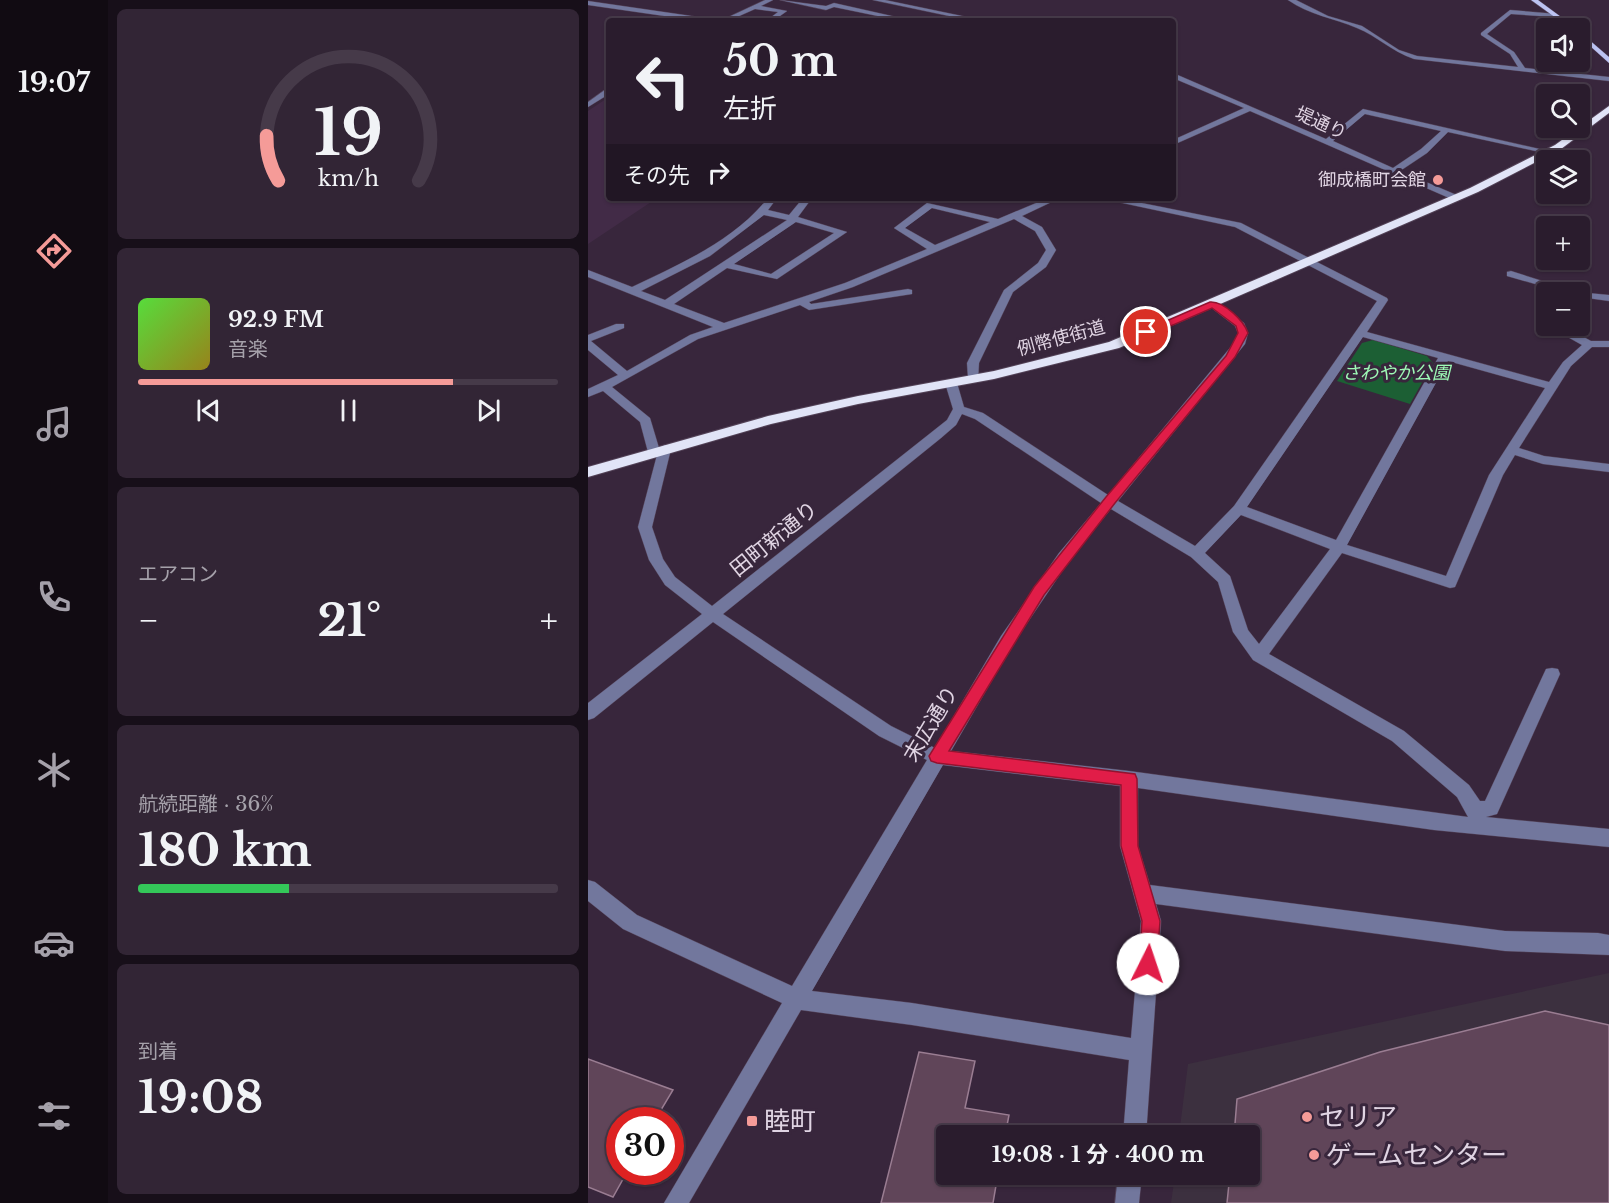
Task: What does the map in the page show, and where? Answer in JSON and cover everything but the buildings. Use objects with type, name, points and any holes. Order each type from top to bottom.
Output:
[{"type":"highway","name":"例幣使街道","points":[[1552,150],[1579,134],[1609,109]]},
{"type":"highway","name":"例幣使街道","points":[[588,472],[768,420],[1065,359],[1114,345],[1312,262],[1456,198],[1536,158]]},
{"type":"main road","points":[[1534,0],[1559,18]]},
{"type":"main road","points":[[1590,43],[1609,60]]},
{"type":"street","points":[[730,18],[770,0]]},
{"type":"street","points":[[783,0],[826,8],[834,5],[892,18]]},
{"type":"street","points":[[876,0],[967,18]]},
{"type":"street","points":[[1291,0],[1326,17],[1360,27],[1397,51],[1416,58],[1609,79]]},
{"type":"street","points":[[588,3],[690,18]]},
{"type":"street","points":[[588,11],[598,4]]},
{"type":"street","points":[[629,8],[639,4]]},
{"type":"street","points":[[755,7],[784,11],[774,18]]},
{"type":"street","points":[[903,18],[915,8]]},
{"type":"street","points":[[637,16],[646,12]]},
{"type":"street","points":[[1524,71],[1512,53],[1483,34],[1510,12],[1555,15]]},
{"type":"street","name":"堤通り","points":[[1176,76],[1456,198]]},
{"type":"street","points":[[588,105],[606,93]]},
{"type":"street","points":[[1176,142],[1251,108]]},
{"type":"street","points":[[1327,142],[1363,111],[1540,150]]},
{"type":"street","points":[[1394,171],[1424,151],[1447,129]]},
{"type":"street","points":[[634,290],[706,254],[762,212],[771,201]]},
{"type":"street","points":[[668,303],[793,219],[806,201]]},
{"type":"street","points":[[933,248],[899,228],[934,201],[1000,222]]},
{"type":"street","points":[[588,393],[626,376],[694,337],[849,285],[1049,201]]},
{"type":"street","points":[[1118,201],[1238,225],[1383,300],[1239,508],[1196,553]]},
{"type":"street","points":[[726,265],[773,277],[842,232],[762,212]]},
{"type":"street","points":[[974,378],[973,363],[1009,290],[1042,265],[1051,250],[1039,229],[1015,216]]},
{"type":"street","points":[[588,273],[668,303],[723,327]]},
{"type":"street","points":[[1511,274],[1538,282]]},
{"type":"street","points":[[802,302],[809,307],[908,292]]},
{"type":"street","points":[[1590,295],[1609,298]]},
{"type":"street","name":"末広通り","points":[[676,1203],[937,756],[1039,591],[1110,500],[1239,344],[1243,333],[1240,325],[1213,304]]},
{"type":"street","points":[[588,339],[620,326]]},
{"type":"street","points":[[1359,333],[1552,386]]},
{"type":"street","points":[[1574,336],[1589,344],[1609,344]]},
{"type":"street","points":[[588,344],[626,376]]},
{"type":"street","points":[[1239,508],[1339,547],[1450,583],[1496,475],[1567,364],[1589,344]]},
{"type":"street","points":[[1258,656],[1339,547],[1445,356]]},
{"type":"street","points":[[951,383],[959,409],[979,416],[1089,489],[1196,553],[1224,580],[1241,632],[1258,656],[1398,736],[1463,791],[1478,819]]},
{"type":"street","points":[[604,386],[646,421],[660,451],[645,527],[659,566],[670,581],[714,615],[885,731],[937,756],[1129,779],[1317,807],[1478,819],[1609,837]]},
{"type":"street","name":"田町新通り","points":[[588,713],[714,615],[937,435],[952,422],[959,409]]},
{"type":"street","points":[[1513,450],[1543,460],[1609,468]]},
{"type":"street","points":[[1478,819],[1491,808],[1551,674]]},
{"type":"street","points":[[1129,779],[1130,846],[1151,921],[1135,1125]]},
{"type":"street","points":[[588,889],[630,922],[796,999],[912,1014],[1142,1051]]},
{"type":"street","points":[[1143,894],[1505,941],[1609,945]]},
{"type":"street","points":[[1127,1203],[1129,1185]]},
{"type":"shaded area","points":[[606,99],[606,201],[652,201],[588,244],[588,111]]},
{"type":"shaded area","points":[[1609,973],[1609,1203],[1171,1203],[1174,1185],[1260,1185],[1260,1125],[1180,1125],[1188,1064]]},
{"type":"green space","name":"さわやか公園","points":[[1373,340],[1427,356],[1433,363],[1410,404],[1337,381],[1362,343]]},
{"type":"place","name":"御成橋町会館","points":[[1438,180]]},
{"type":"place","name":"セリア","points":[[1307,1117]]},
{"type":"place","name":"睦町","points":[[752,1121]]},
{"type":"place","name":"ゲームセンター","points":[[1314,1155]]},
{"type":"route","points":[[1146,332],[1213,304],[1231,316],[1240,325],[1243,333],[1230,357],[1110,500],[1039,591],[937,756],[1129,779],[1130,846],[1151,921],[1148,964]]}]
